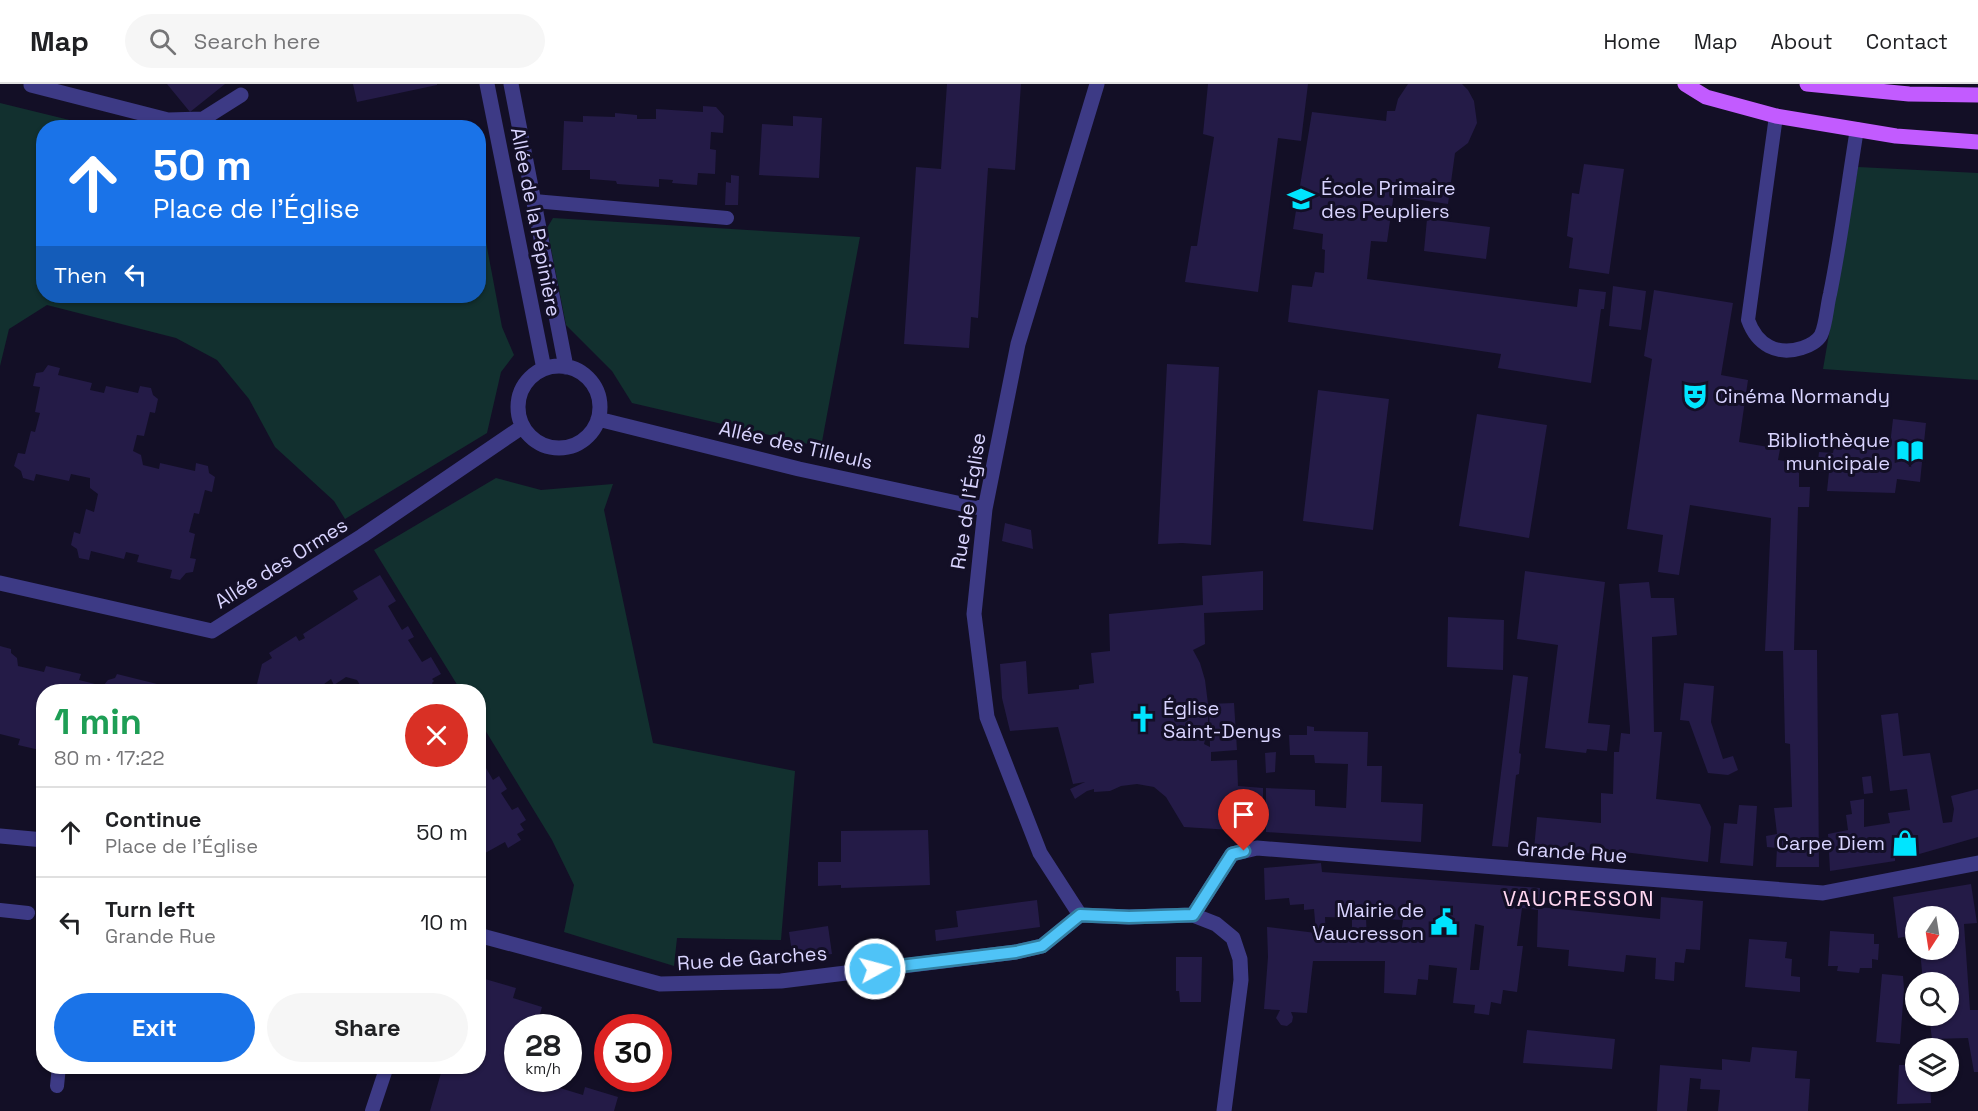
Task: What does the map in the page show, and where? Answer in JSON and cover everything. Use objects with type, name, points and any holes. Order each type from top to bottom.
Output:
[{"type":"main road","points":[[1685,84],[1706,97],[1776,116],[1896,136],[1978,142]]},
{"type":"main road","points":[[1807,84],[1909,94],[1978,95]]},
{"type":"street","points":[[30,84],[168,120],[203,119],[241,95]]},
{"type":"street","name":"Allée de la Pépinière","points":[[486,84],[544,369]]},
{"type":"street","name":"Allée de la Pépinière","points":[[511,84],[567,367]]},
{"type":"street","name":"Rue de l'Église","points":[[1080,915],[1040,853],[987,717],[974,614],[985,509],[1017,344],[1097,84]]},
{"type":"street","points":[[512,203],[534,201]]},
{"type":"street","points":[[555,366],[567,367],[587,377],[594,386],[598,396],[598,419],[592,431],[582,441],[570,447],[556,449],[542,445],[531,438],[522,427],[518,414],[518,400],[523,387],[532,376],[555,366]]},
{"type":"street","name":"Allée des Tilleuls","points":[[598,419],[799,469],[985,509]]},
{"type":"street","name":"Allée des Ormes","points":[[0,583],[212,632],[362,536],[522,427]]},
{"type":"street","points":[[0,836],[36,839]]},
{"type":"street","name":"Grande Rue","points":[[1193,915],[1232,854],[1257,848],[1822,893],[1978,863]]},
{"type":"street","points":[[1080,915],[1129,917],[1193,915],[1216,924],[1233,938],[1240,959],[1241,980],[1224,1111]]},
{"type":"street","name":"Rue de Garches","points":[[486,937],[634,978],[660,984],[684,985],[781,981],[1016,952],[1042,946],[1080,915]]},
{"type":"lane","points":[[1776,116],[1748,320],[1757,338],[1781,351],[1795,351],[1808,346],[1821,335],[1857,129]]},
{"type":"lane","points":[[534,201],[727,218]]},
{"type":"lane","points":[[0,910],[28,914]]},
{"type":"lane","points":[[57,1086],[58,1074]]},
{"type":"lane","points":[[372,1111],[384,1074]]},
{"type":"green space","points":[[0,103],[69,120],[36,120],[36,303],[486,303],[486,242],[502,327],[514,355],[501,372],[487,433],[345,519],[334,501],[275,447],[249,399],[217,360],[176,338],[47,305],[9,329],[0,366]]},
{"type":"green space","points":[[1858,167],[1978,173],[1978,380],[1823,369]]},
{"type":"green space","points":[[553,218],[860,237],[821,447],[632,403],[612,371],[566,325],[547,228]]},
{"type":"green space","points":[[496,478],[541,490],[613,484],[604,510],[653,743],[795,771],[781,940],[677,938],[674,966],[564,932],[574,885],[552,840],[486,732],[486,684],[457,684],[374,550]]},
{"type":"building","points":[[167,84],[225,84],[190,112]]},
{"type":"building","points":[[353,84],[437,84],[437,85],[357,102]]},
{"type":"building","points":[[947,84],[1021,84],[1015,170],[988,168],[978,318],[971,317],[969,348],[904,344],[916,167],[941,169]]},
{"type":"building","points":[[1208,84],[1308,84],[1301,141],[1278,138],[1258,292],[1185,282],[1191,246],[1197,246],[1214,137],[1203,134]]},
{"type":"building","points":[[1408,84],[1462,84],[1474,101],[1477,123],[1468,143],[1455,153],[1448,204],[1402,197],[1403,180],[1396,179],[1387,242],[1371,241],[1367,279],[1577,307],[1579,289],[1606,292],[1604,309],[1601,309],[1591,383],[1498,368],[1501,354],[1288,322],[1292,285],[1312,287],[1315,272],[1324,273],[1323,234],[1293,229],[1312,112],[1386,121],[1387,111],[1395,111],[1398,99]]},
{"type":"building","points":[[703,106],[716,107],[724,116],[723,133],[711,132],[710,149],[716,150],[715,174],[698,173],[697,185],[672,183],[673,180],[659,179],[659,187],[617,184],[616,181],[590,179],[590,170],[562,170],[564,121],[583,122],[583,116],[615,117],[615,113],[637,115],[637,119],[656,119],[656,109],[703,112]]},
{"type":"building","points":[[793,116],[822,118],[819,178],[759,175],[762,124],[793,126]]},
{"type":"building","points":[[1584,164],[1624,169],[1609,274],[1569,268],[1573,238],[1567,236],[1572,193],[1579,194]]},
{"type":"building","points":[[731,175],[739,176],[738,205],[725,205],[726,182],[731,183]]},
{"type":"building","points":[[1427,219],[1490,227],[1486,259],[1424,251]]},
{"type":"building","points":[[1613,286],[1646,291],[1641,330],[1609,326]]},
{"type":"building","points":[[1654,290],[1733,303],[1721,375],[1748,380],[1739,442],[1780,449],[1778,460],[1799,463],[1799,487],[1810,487],[1809,507],[1798,507],[1794,650],[1817,650],[1819,867],[1776,867],[1777,848],[1767,847],[1766,836],[1777,834],[1774,808],[1792,807],[1790,744],[1785,743],[1783,651],[1765,651],[1771,518],[1690,505],[1679,575],[1658,572],[1663,535],[1627,529],[1652,359],[1644,356]]},
{"type":"building","points":[[1167,364],[1219,367],[1211,545],[1158,544]]},
{"type":"building","points":[[48,365],[60,368],[58,375],[92,383],[90,390],[104,393],[106,386],[138,393],[140,386],[151,388],[153,395],[158,399],[155,413],[150,412],[144,436],[137,435],[133,451],[141,455],[143,465],[159,469],[160,463],[195,471],[196,463],[208,466],[209,473],[215,477],[212,492],[205,490],[199,514],[194,513],[189,532],[195,534],[190,558],[196,559],[193,572],[186,573],[180,580],[170,578],[172,570],[137,562],[139,555],[126,552],[124,559],[91,551],[89,560],[79,558],[77,549],[71,545],[74,532],[80,534],[86,509],[94,512],[98,494],[90,488],[90,478],[71,474],[69,481],[36,474],[34,481],[23,478],[21,471],[14,466],[18,453],[25,454],[31,431],[35,432],[40,413],[35,412],[40,387],[33,386],[36,373],[43,372]]},
{"type":"building","points":[[1318,390],[1389,399],[1373,530],[1303,521]]},
{"type":"building","points":[[1477,414],[1547,425],[1529,538],[1459,526]]},
{"type":"building","points":[[1893,419],[1926,423],[1920,482],[1897,479],[1895,493],[1827,491],[1829,472],[1817,471],[1819,452],[1833,453],[1834,447],[1841,448],[1842,439],[1890,445]]},
{"type":"building","points":[[1005,523],[1031,530],[1033,549],[1002,541]]},
{"type":"building","name":"Église Saint-Denys","points":[[1263,571],[1263,610],[1204,613],[1205,644],[1193,650],[1205,680],[1208,704],[1234,703],[1237,750],[1211,752],[1211,761],[1237,760],[1238,786],[1263,788],[1263,832],[1184,827],[1166,797],[1154,787],[1137,784],[1121,786],[1110,791],[1094,792],[1094,789],[1075,799],[1070,789],[1085,782],[1073,784],[1058,727],[1010,731],[1002,698],[1000,664],[1026,661],[1028,694],[1079,689],[1079,685],[1094,683],[1091,653],[1110,651],[1109,614],[1203,605],[1202,576]],"holes":[[[1209,710],[1210,747],[1204,744]]]},
{"type":"building","points":[[1525,571],[1605,582],[1588,723],[1610,725],[1607,751],[1587,749],[1586,753],[1545,748],[1558,645],[1517,639]]},
{"type":"building","points":[[380,575],[396,601],[388,606],[402,630],[408,626],[414,637],[408,640],[422,662],[431,657],[441,674],[432,679],[433,684],[359,684],[357,680],[346,677],[336,684],[331,679],[324,684],[257,684],[262,664],[272,658],[269,653],[296,636],[299,641],[305,638],[303,634],[358,599],[353,591]]},
{"type":"building","points":[[1649,582],[1651,598],[1674,598],[1677,635],[1652,637],[1654,732],[1662,732],[1656,799],[1700,804],[1711,827],[1708,862],[1598,849],[1598,854],[1534,849],[1537,817],[1601,823],[1601,793],[1613,794],[1614,752],[1619,752],[1621,733],[1630,734],[1619,584]]},
{"type":"building","points":[[1448,617],[1504,620],[1503,670],[1447,667]]},
{"type":"building","points":[[0,646],[11,649],[11,653],[17,658],[18,666],[44,672],[46,666],[81,674],[79,680],[95,684],[36,684],[36,749],[18,745],[20,739],[0,734]]},
{"type":"building","points":[[117,674],[157,684],[105,684],[115,678]]},
{"type":"building","points":[[1513,675],[1528,677],[1519,753],[1521,754],[1519,774],[1516,775],[1508,847],[1492,846]]},
{"type":"building","points":[[1684,683],[1714,686],[1711,722],[1723,759],[1733,756],[1738,770],[1728,775],[1708,773],[1689,721],[1680,720]]},
{"type":"building","points":[[1898,713],[1903,756],[1930,753],[1943,823],[1952,822],[1954,809],[1951,796],[1978,789],[1978,837],[1916,855],[1895,858],[1895,861],[1830,871],[1828,834],[1848,830],[1846,815],[1852,814],[1850,801],[1864,799],[1864,827],[1890,823],[1888,813],[1910,810],[1907,789],[1890,791],[1881,715]]},
{"type":"building","points":[[1307,726],[1314,727],[1314,731],[1368,732],[1367,766],[1382,766],[1381,802],[1423,804],[1421,842],[1266,832],[1266,788],[1315,790],[1315,806],[1346,808],[1348,764],[1315,763],[1314,755],[1290,755],[1289,735],[1307,735]]},
{"type":"building","points":[[1276,752],[1275,772],[1266,773],[1265,753]]},
{"type":"building","points":[[486,768],[493,780],[499,776],[507,789],[501,793],[512,810],[518,807],[526,820],[520,824],[524,830],[517,834],[521,840],[508,848],[505,842],[486,853]]},
{"type":"building","points":[[1871,776],[1873,793],[1864,794],[1862,777]]},
{"type":"building","points":[[1739,805],[1757,806],[1753,866],[1720,863],[1724,823],[1737,824]]},
{"type":"building","points":[[928,830],[930,885],[841,888],[841,885],[818,886],[818,862],[841,862],[841,831]]},
{"type":"building","points":[[1321,863],[1322,872],[1540,888],[1539,907],[1660,919],[1661,897],[1703,901],[1700,950],[1686,949],[1684,963],[1675,962],[1674,981],[1655,979],[1656,958],[1626,955],[1624,972],[1568,966],[1569,950],[1537,947],[1538,910],[1522,908],[1517,946],[1523,946],[1517,992],[1503,990],[1501,1004],[1491,1002],[1489,1015],[1474,1013],[1475,1005],[1453,1003],[1457,968],[1429,965],[1428,980],[1418,979],[1416,995],[1384,993],[1385,961],[1313,961],[1307,1013],[1291,1012],[1292,1022],[1287,1026],[1281,1025],[1276,1018],[1280,1010],[1264,1009],[1268,957],[1267,927],[1316,933],[1314,909],[1304,910],[1304,904],[1290,905],[1289,898],[1265,900],[1264,868]],"holes":[[[1325,917],[1352,918],[1352,931],[1341,930],[1341,941],[1326,942]],[[1366,918],[1403,920],[1400,941],[1367,940]],[[1475,924],[1484,926],[1479,970],[1470,970]]]},
{"type":"building","points":[[1971,884],[1977,923],[1964,924],[1970,1010],[1978,1010],[1978,1072],[1974,1072],[1968,1038],[1932,1038],[1930,1026],[1959,1026],[1959,972],[1922,972],[1921,960],[1959,960],[1959,906],[1905,906],[1905,937],[1898,938],[1893,897]]},
{"type":"building","points":[[1037,900],[1040,927],[936,941],[935,930],[958,927],[956,911]]},
{"type":"building","points":[[828,926],[832,954],[793,959],[789,932]]},
{"type":"building","points":[[1830,931],[1874,934],[1874,944],[1879,944],[1878,960],[1872,959],[1872,968],[1860,968],[1859,973],[1837,971],[1838,966],[1828,966]]},
{"type":"building","points":[[1749,939],[1787,942],[1785,958],[1792,959],[1791,976],[1800,977],[1800,992],[1745,987]]},
{"type":"building","points":[[1176,957],[1202,957],[1201,1002],[1180,1002],[1179,991],[1176,991]]},
{"type":"building","points":[[1882,974],[1903,976],[1900,1044],[1876,1042]]},
{"type":"building","points":[[486,979],[516,988],[513,998],[542,1007],[540,1014],[504,1014],[504,1092],[573,1092],[583,1095],[585,1087],[594,1090],[594,1092],[618,1097],[614,1111],[430,1111],[441,1074],[486,1074]]},
{"type":"building","points":[[1527,1030],[1615,1039],[1612,1069],[1523,1063]]},
{"type":"building","points":[[1752,1047],[1797,1051],[1795,1078],[1810,1079],[1808,1111],[1718,1111],[1720,1090],[1700,1089],[1701,1079],[1690,1078],[1687,1111],[1657,1111],[1660,1065],[1722,1070],[1722,1059],[1750,1062]]},
{"type":"building","points":[[1899,1065],[1905,1065],[1905,1092],[1930,1092],[1931,1103],[1897,1104]]},
{"type":"place","name":"École Primaire des Peupliers","points":[[1301,199]]},
{"type":"place","name":"Cinéma Normandy","points":[[1695,396]]},
{"type":"place","name":"Bibliothèque municipale","points":[[1910,451]]},
{"type":"place","name":"Église Saint-Denys","points":[[1143,719]]},
{"type":"place","name":"Carpe Diem","points":[[1905,843]]},
{"type":"place","name":"Mairie de Vaucresson","points":[[1444,922]]},
{"type":"district","name":"VAUCRESSON","points":[[1579,898]]},
{"type":"route","points":[[875,969],[1016,952],[1042,946],[1080,915],[1129,917],[1193,915],[1232,854],[1244,851]]}]
